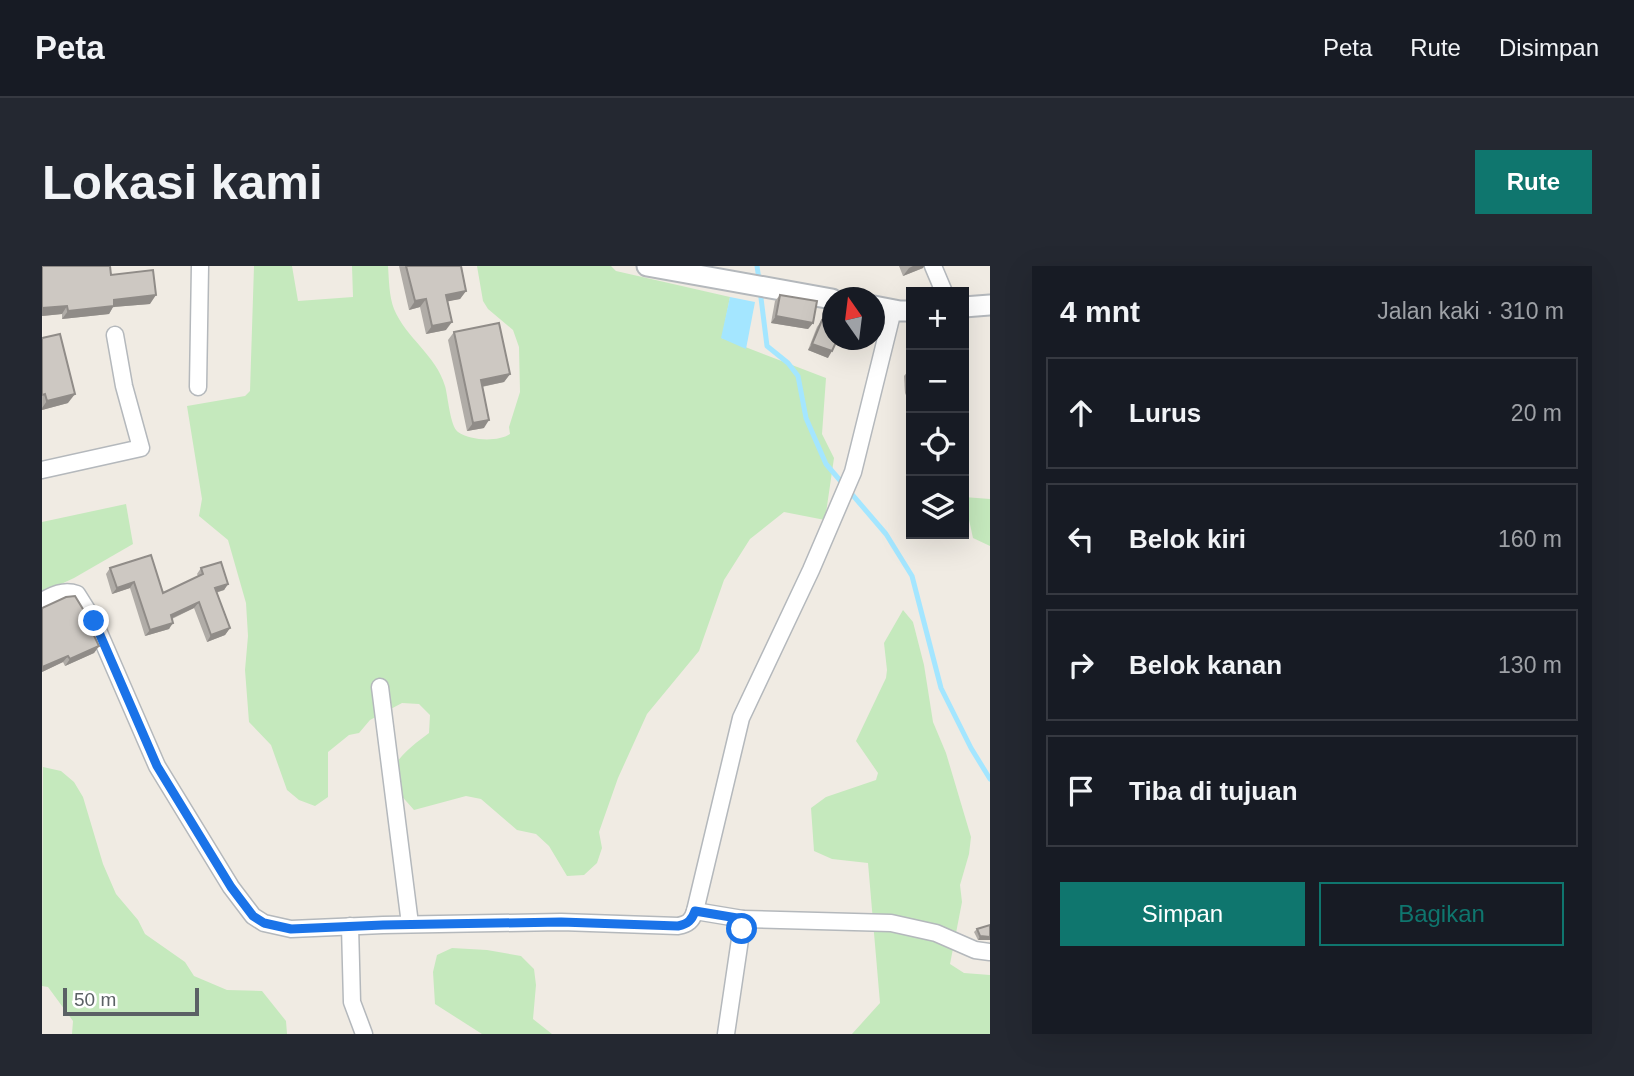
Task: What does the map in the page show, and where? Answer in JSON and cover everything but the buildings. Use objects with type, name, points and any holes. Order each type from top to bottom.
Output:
[{"type":"street","points":[[198,387],[200,266]]},
{"type":"street","points":[[933,266],[942,287]]},
{"type":"street","points":[[653,267],[822,297]]},
{"type":"street","points":[[969,307],[990,305]]},
{"type":"street","points":[[42,601],[56,594],[77,594],[94,621],[157,766],[231,887],[253,916],[264,923],[291,929],[561,922],[678,926],[686,924],[693,918],[695,911],[741,718],[853,472],[893,309]]},
{"type":"street","points":[[42,470],[141,448],[124,386],[115,335]]},
{"type":"street","points":[[380,687],[410,924]]},
{"type":"street","points":[[695,911],[743,919],[891,923],[936,933],[975,950],[990,953]]},
{"type":"street","points":[[726,1034],[727,1012],[743,919]]},
{"type":"street","points":[[350,926],[352,1002],[365,1034]]},
{"type":"green space","points":[[254,266],[292,266],[298,301],[353,297],[352,266],[388,266],[394,309],[441,375],[455,429],[463,435],[477,439],[499,438],[510,434],[509,427],[520,392],[519,347],[513,330],[488,309],[483,301],[477,266],[611,266],[616,271],[730,297],[722,338],[826,378],[822,434],[834,458],[825,520],[784,512],[750,539],[724,580],[699,651],[647,714],[618,778],[599,832],[602,848],[597,863],[584,875],[567,876],[549,846],[536,834],[517,830],[481,799],[466,796],[414,810],[393,779],[397,763],[402,756],[429,733],[430,715],[419,704],[402,703],[370,720],[359,733],[349,735],[328,752],[328,797],[315,806],[299,800],[287,790],[271,745],[249,722],[245,670],[248,636],[246,603],[228,540],[199,516],[202,499],[187,406],[245,396],[250,391]]},
{"type":"green space","points":[[969,497],[990,499],[990,546],[973,538],[969,520]]},
{"type":"green space","points":[[126,504],[133,544],[42,593],[42,522]]},
{"type":"green space","points":[[903,610],[913,622],[924,665],[933,722],[946,753],[971,837],[960,885],[962,902],[950,964],[964,973],[990,975],[990,1034],[852,1034],[880,1003],[868,863],[832,859],[814,851],[811,808],[826,797],[876,780],[878,773],[856,741],[886,678],[884,643]]},
{"type":"green space","points":[[43,767],[61,771],[74,782],[83,797],[103,864],[116,894],[138,920],[145,934],[185,962],[194,976],[227,990],[262,991],[286,1021],[287,1034],[72,1034],[73,1021],[48,987],[42,986]]},
{"type":"green space","points":[[452,948],[521,956],[534,969],[536,985],[533,1019],[552,1034],[482,1034],[435,1004],[433,972],[437,955]]},
{"type":"water","points":[[730,297],[755,302],[746,349],[721,338]]},
{"type":"waterway","points":[[757,266],[759,280]]},
{"type":"waterway","points":[[760,290],[767,346],[788,363],[798,376],[806,418],[826,464],[886,534],[912,576],[941,688],[990,779]]},
{"type":"route","points":[[94,621],[157,766],[231,887],[253,916],[264,923],[291,929],[561,922],[678,926],[693,918],[695,911],[743,919],[742,929]]}]
